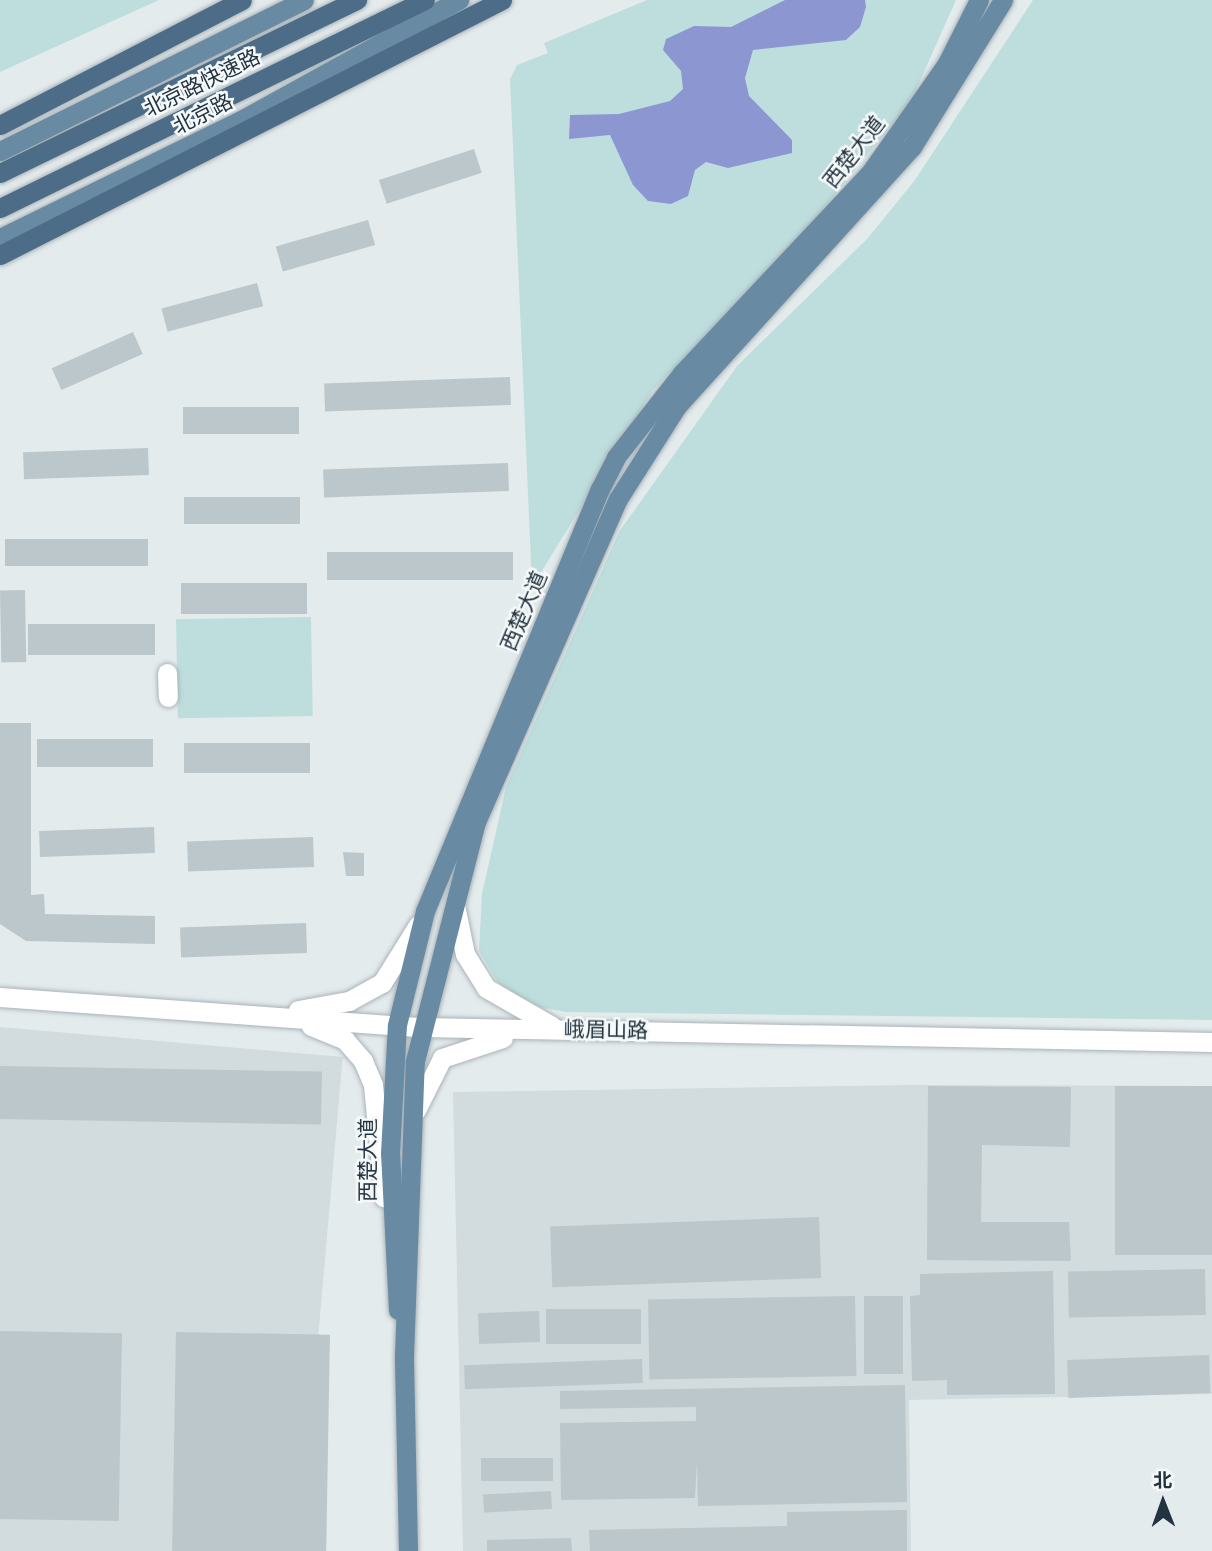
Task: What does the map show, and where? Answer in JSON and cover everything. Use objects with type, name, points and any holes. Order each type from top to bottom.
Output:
[{"type":"highway","points":[[0,125],[242,0]]},
{"type":"highway","name":"北京路快速路","points":[[0,173],[357,0]]},
{"type":"highway","name":"北京路快速路","points":[[0,208],[425,0]]},
{"type":"highway","points":[[0,255],[502,0]]},
{"type":"main road","points":[[0,151],[304,0]]},
{"type":"main road","name":"北京路","points":[[0,238],[243,119],[459,0]]},
{"type":"main road","name":"西楚大道","points":[[404,1356],[392,1270],[391,1075],[397,1025],[425,911],[616,457],[681,373],[870,173],[946,65],[979,0]]},
{"type":"main road","name":"西楚大道","points":[[408,1551],[404,1356],[412,1128],[421,1027],[454,892],[481,809],[618,499],[677,406],[912,147],[1003,0]]},
{"type":"street","points":[[167,673],[168,697]]},
{"type":"street","points":[[454,892],[465,954],[486,988],[559,1029]]},
{"type":"street","points":[[269,1014],[349,1001],[382,983],[425,911]]},
{"type":"street","name":"峨眉山路","points":[[0,997],[269,1014],[421,1027],[1212,1042]]},
{"type":"street","points":[[269,1014],[332,1032],[363,1061],[373,1085],[392,1270]]},
{"type":"street","points":[[412,1128],[421,1090],[442,1058],[479,1041],[559,1029]]},
{"type":"shaded area","points":[[0,0],[159,0],[0,72]]},
{"type":"shaded area","points":[[647,0],[956,0],[911,101],[809,226],[653,390],[532,587],[510,79],[517,65],[548,53],[544,43]]},
{"type":"shaded area","points":[[1033,0],[1212,0],[1212,1020],[565,1012],[524,1004],[497,981],[479,951],[482,894],[506,787],[619,532],[737,366],[868,238],[915,180]]},
{"type":"shaded area","points":[[311,617],[313,716],[178,718],[176,619]]},
{"type":"shaded area","points":[[0,1027],[343,1057],[299,1551],[0,1551]]},
{"type":"shaded area","points":[[913,1085],[1212,1086],[1212,1394],[909,1400],[911,1551],[463,1551],[453,1092]]},
{"type":"water","points":[[785,0],[865,0],[866,7],[860,27],[846,40],[753,50],[745,78],[749,96],[792,140],[792,153],[728,168],[706,162],[695,170],[688,196],[671,204],[648,201],[633,185],[610,135],[569,139],[570,115],[619,114],[670,101],[683,89],[681,71],[663,50],[666,39],[694,26],[731,27]]},
{"type":"building","points":[[474,149],[482,173],[387,204],[379,180]]},
{"type":"building","points":[[368,220],[375,245],[283,271],[276,246]]},
{"type":"building","points":[[257,283],[263,306],[168,332],[161,309]]},
{"type":"building","points":[[133,332],[143,354],[61,390],[52,368]]},
{"type":"building","points":[[510,377],[511,405],[325,411],[324,383]]},
{"type":"building","points":[[183,407],[299,407],[299,434],[183,434]]},
{"type":"building","points":[[148,448],[149,475],[24,479],[23,452]]},
{"type":"building","points":[[508,463],[509,491],[324,497],[323,469]]},
{"type":"building","points":[[184,497],[300,497],[300,524],[184,524]]},
{"type":"building","points":[[5,539],[148,539],[148,566],[5,566]]},
{"type":"building","points":[[327,552],[513,552],[513,580],[327,580]]},
{"type":"building","points":[[181,583],[307,583],[307,614],[181,614]]},
{"type":"building","points":[[0,590],[25,590],[26,662],[1,662]]},
{"type":"building","points":[[28,624],[155,624],[155,655],[28,655]]},
{"type":"building","points":[[0,723],[31,723],[31,895],[44,894],[45,914],[155,916],[155,944],[26,941],[0,924]]},
{"type":"building","points":[[37,739],[153,739],[153,767],[37,767]]},
{"type":"building","points":[[184,743],[310,743],[310,773],[184,773]]},
{"type":"building","points":[[154,827],[155,853],[40,857],[39,831]]},
{"type":"building","points":[[313,837],[314,867],[188,871],[187,841]]},
{"type":"building","points":[[343,852],[364,853],[364,876],[346,876]]},
{"type":"building","points":[[306,923],[307,953],[181,957],[180,927]]},
{"type":"building","points":[[0,1066],[322,1072],[321,1125],[0,1119]]},
{"type":"building","points":[[928,1086],[1071,1087],[1070,1147],[982,1145],[981,1222],[1069,1222],[1071,1261],[927,1260]]},
{"type":"building","points":[[1115,1086],[1212,1086],[1212,1255],[1115,1255]]},
{"type":"building","points":[[819,1217],[821,1278],[552,1287],[550,1226]]},
{"type":"building","points":[[1205,1269],[1206,1315],[1069,1317],[1068,1271]]},
{"type":"building","points":[[1053,1271],[1055,1394],[947,1395],[947,1380],[912,1381],[910,1296],[920,1295],[920,1274]]},
{"type":"building","points":[[855,1296],[856,1376],[649,1380],[648,1300]]},
{"type":"building","points":[[864,1296],[903,1296],[903,1374],[864,1374]]},
{"type":"building","points":[[546,1309],[641,1309],[641,1344],[546,1344]]},
{"type":"building","points":[[539,1311],[540,1342],[479,1344],[478,1313]]},
{"type":"building","points":[[0,1331],[122,1333],[119,1521],[0,1519]]},
{"type":"building","points":[[176,1332],[330,1335],[326,1551],[172,1551]]},
{"type":"building","points":[[1209,1355],[1210,1393],[1068,1398],[1067,1360]]},
{"type":"building","points":[[642,1359],[643,1383],[465,1389],[464,1365]]},
{"type":"building","points":[[905,1385],[907,1502],[698,1506],[697,1460],[695,1498],[561,1500],[560,1423],[696,1421],[696,1407],[560,1409],[560,1391]]},
{"type":"building","points":[[481,1458],[553,1458],[553,1481],[481,1481]]},
{"type":"building","points":[[551,1491],[552,1509],[484,1513],[483,1495]]},
{"type":"building","points":[[907,1510],[907,1551],[590,1551],[589,1530],[787,1526],[787,1512]]},
{"type":"building","points":[[571,1538],[572,1551],[487,1551],[487,1540]]}]
